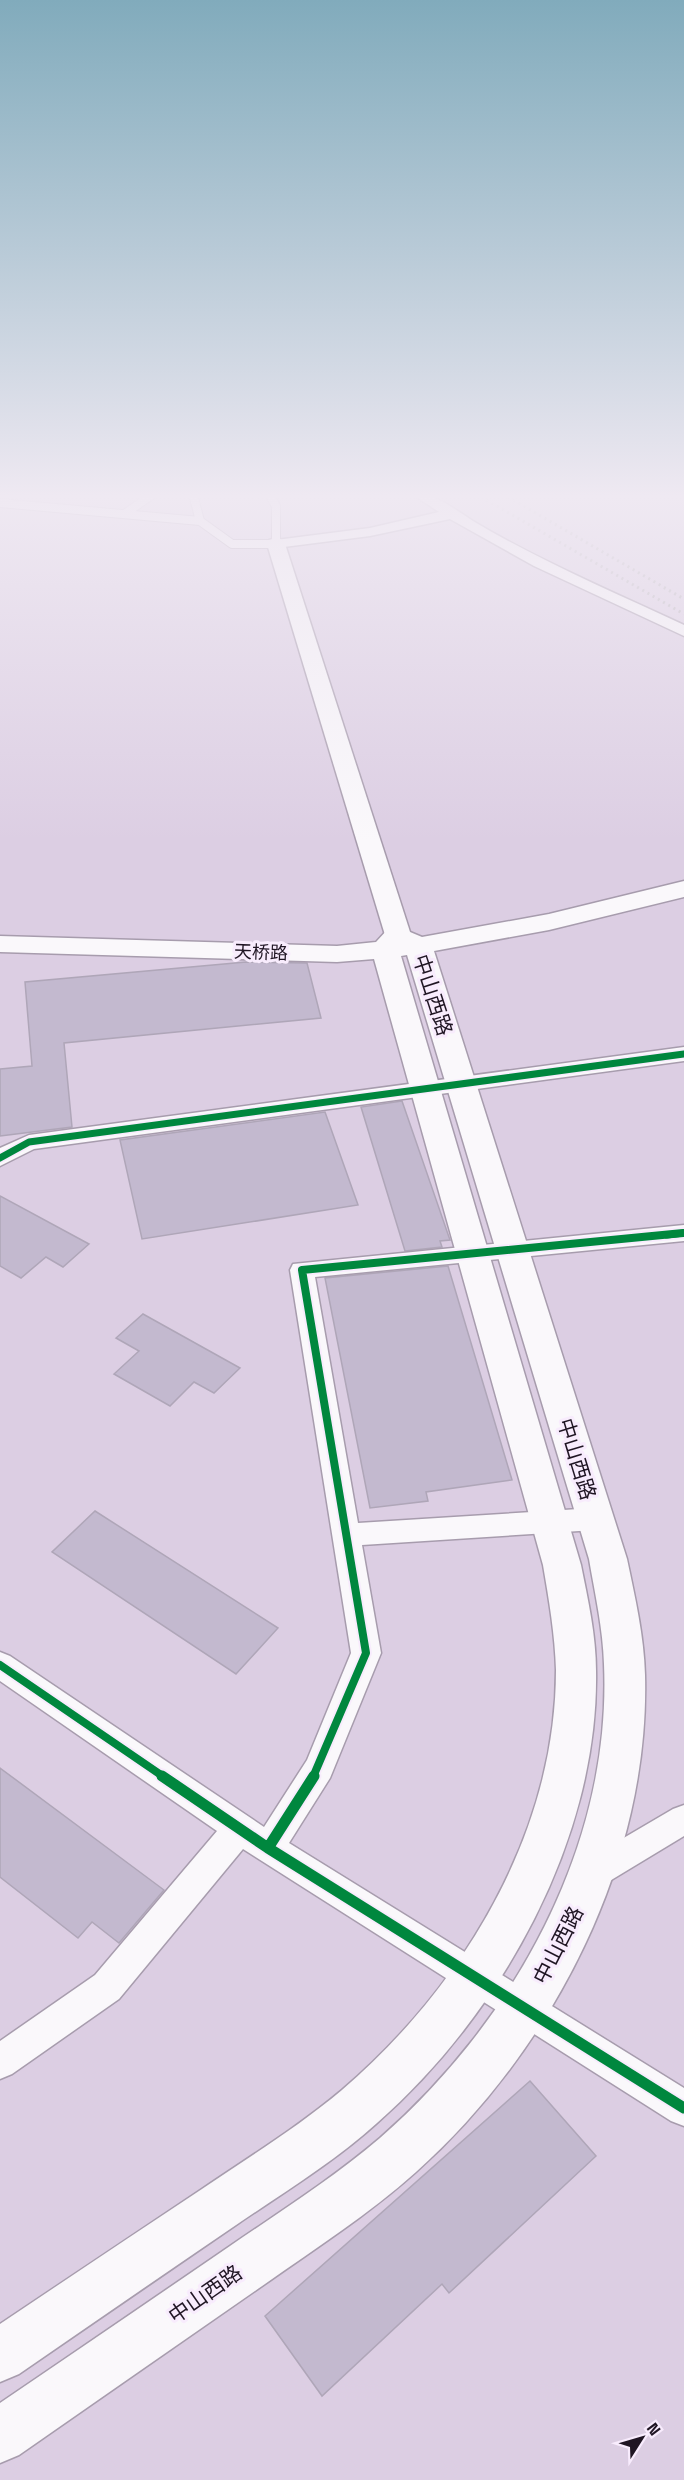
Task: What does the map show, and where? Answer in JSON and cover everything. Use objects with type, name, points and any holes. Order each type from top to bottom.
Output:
[{"type":"main road","name":"天桥路","points":[[0,944],[337,954],[520,927],[684,889]]},
{"type":"main road","name":"天桥路","points":[[0,931],[400,943]]},
{"type":"main road","name":"中山西路","points":[[0,2355],[315,2143],[377,2091],[431,2035],[477,1976],[513,1916],[541,1854],[561,1792],[572,1732],[576,1674],[572,1618],[562,1565],[550,1522],[492,1252],[400,943]]},
{"type":"main road","name":"中山西路","points":[[0,2436],[350,2194],[417,2136],[476,2074],[525,2008],[563,1942],[592,1874],[612,1807],[623,1741],[625,1678],[620,1617],[608,1559],[595,1519],[492,1252]]},
{"type":"street","points":[[296,610],[400,943]]},
{"type":"street","points":[[639,610],[684,631]]},
{"type":"street","points":[[0,1158],[29,1142],[684,1054]]},
{"type":"street","points":[[268,1848],[319,1768],[366,1653],[302,1270],[684,1233]]},
{"type":"street","points":[[348,1535],[595,1519]]},
{"type":"street","points":[[0,1665],[268,1848],[477,1976],[684,2108]]},
{"type":"street","points":[[592,1874],[684,1819]]},
{"type":"street","points":[[0,2062],[107,1987],[239,1829]]},
{"type":"building","points":[[246,962],[307,963],[321,1018],[64,1043],[72,1127],[0,1136],[0,1069],[32,1066],[25,982]]},
{"type":"building","points":[[402,1101],[450,1240],[440,1241],[442,1247],[405,1251],[361,1107]]},
{"type":"building","points":[[325,1112],[358,1205],[142,1239],[120,1140]]},
{"type":"building","points":[[0,1196],[89,1244],[63,1267],[46,1257],[21,1278],[0,1266]]},
{"type":"building","points":[[448,1266],[512,1480],[426,1492],[428,1501],[370,1508],[325,1278]]},
{"type":"building","points":[[143,1314],[240,1368],[214,1393],[194,1382],[170,1406],[114,1374],[139,1351],[116,1338]]},
{"type":"building","points":[[95,1511],[278,1628],[236,1674],[52,1552]]},
{"type":"building","points":[[0,1768],[164,1890],[119,1943],[92,1922],[78,1938],[0,1877]]},
{"type":"building","points":[[530,2081],[596,2156],[449,2293],[442,2284],[322,2396],[265,2316]]},
{"type":"railway","points":[[677,610],[684,614]]},
{"type":"cycle path","points":[[0,1158],[29,1142],[684,1054]]},
{"type":"cycle path","points":[[268,1848],[319,1768],[366,1653],[302,1270],[684,1233]]},
{"type":"cycle path","points":[[0,1665],[268,1848],[684,2108]]}]
